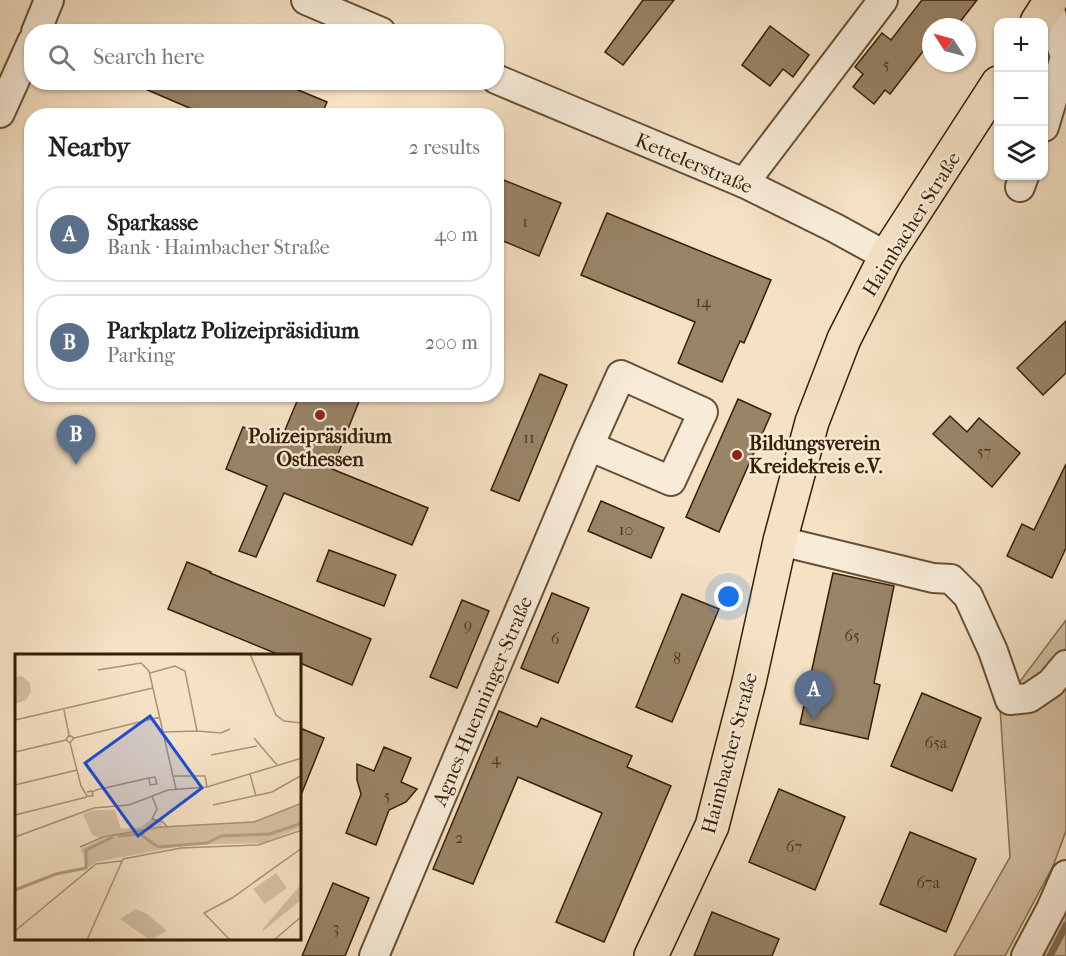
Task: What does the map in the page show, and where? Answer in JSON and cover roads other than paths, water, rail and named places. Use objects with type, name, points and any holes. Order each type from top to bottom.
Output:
[{"type":"main road","name":"Haimbacher Straße","points":[[651,956],[712,826],[749,682],[780,541],[812,422],[844,339],[886,256],[994,91]]},
{"type":"street","points":[[39,24],[49,0]]},
{"type":"street","points":[[306,0],[362,24]]},
{"type":"street","points":[[744,183],[883,0]]},
{"type":"street","points":[[1044,126],[1065,57],[1045,9]]},
{"type":"street","points":[[0,113],[24,60]]},
{"type":"street","name":"Kettelerstraße","points":[[504,83],[744,183],[886,256]]},
{"type":"street","name":"Agnes-Huenninger-Straße","points":[[374,956],[589,446]]},
{"type":"street","points":[[780,541],[933,578],[951,579],[968,596],[993,651],[1010,700],[1029,698],[1051,683],[1066,664]]},
{"type":"street","points":[[1026,956],[1066,875]]},
{"type":"waterway","points":[[1050,956],[1066,925]]},
{"type":"place","name":"Polizeipräsidium Osthessen","points":[[320,415]]},
{"type":"place","name":"Bildungsverein Kreidekreis e.V.","points":[[737,455]]},
{"type":"place","name":"Parkplatz Polizeipräsidium","points":[[76,465]]},
{"type":"place","name":"Sparkasse","points":[[814,720]]}]
